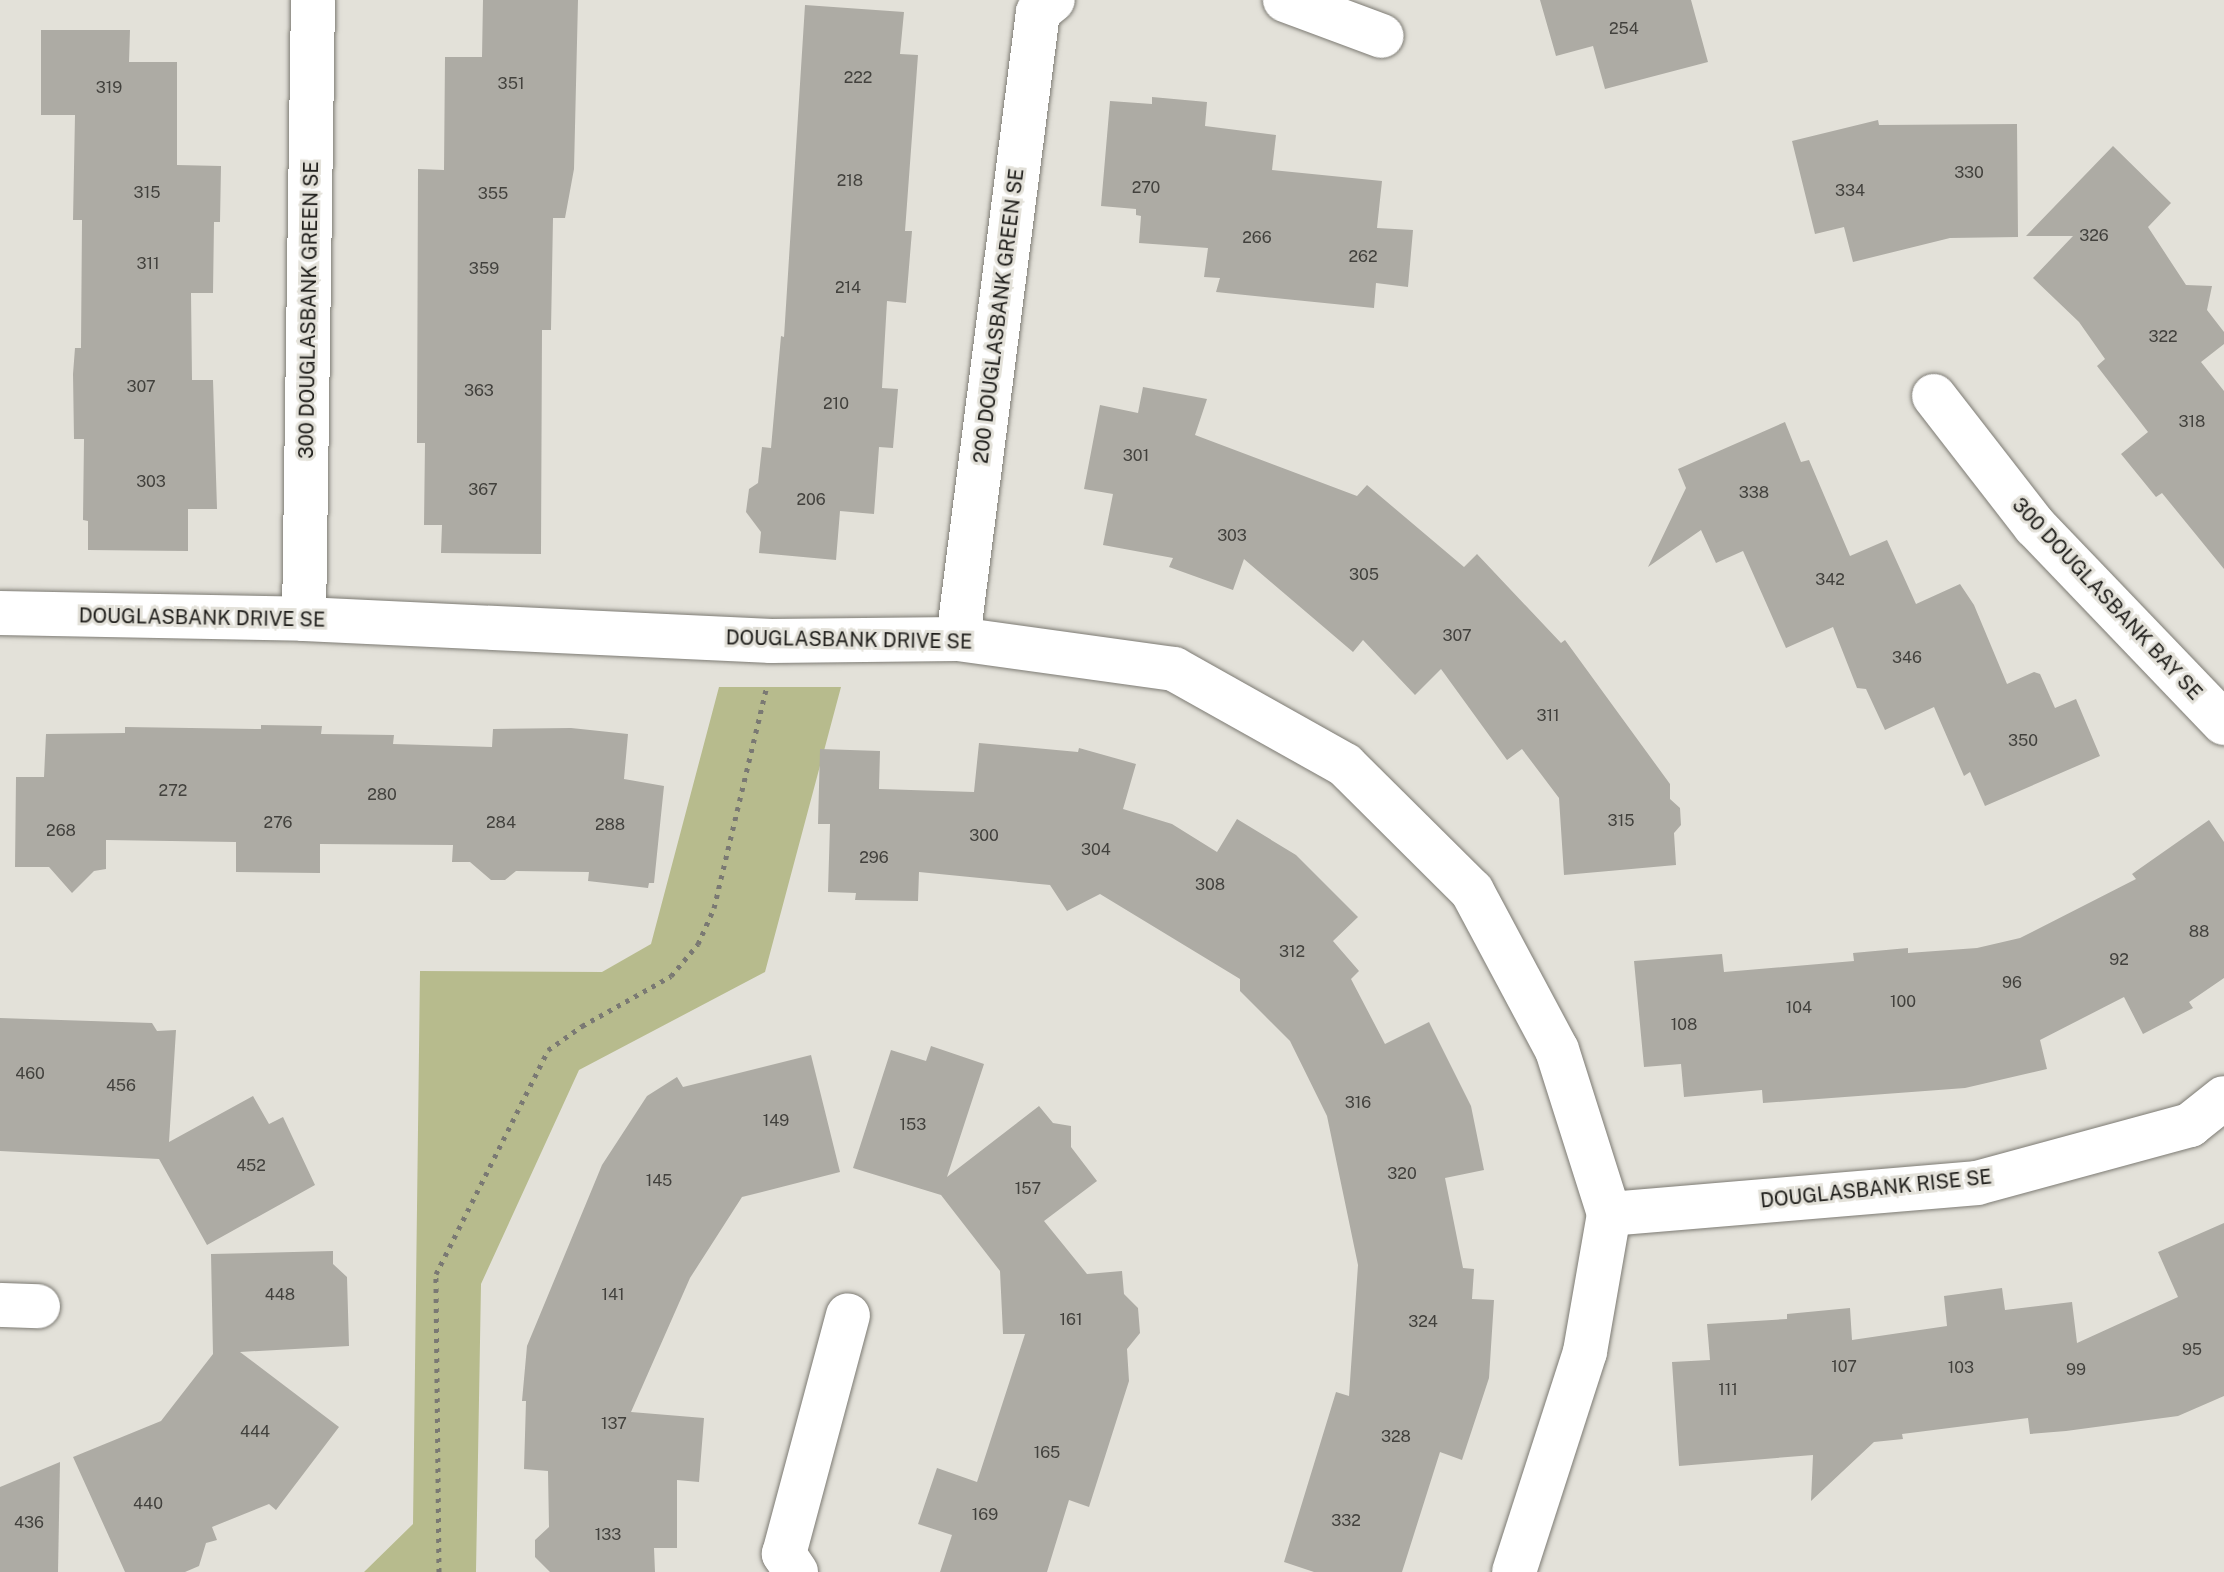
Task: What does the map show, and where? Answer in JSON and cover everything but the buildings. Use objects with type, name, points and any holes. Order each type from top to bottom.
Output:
[{"type":"street","name":"300 DOUGLASBANK GREEN SE","points":[[304,619],[313,0]]},
{"type":"street","name":"200 DOUGLASBANK GREEN SE","points":[[958,639],[1038,12],[1053,0]]},
{"type":"street","points":[[1285,0],[1382,36]]},
{"type":"street","name":"300 DOUGLASBANK BAY SE","points":[[1934,396],[2035,526],[2224,723]]},
{"type":"street","name":"DOUGLASBANK DRIVE SE","points":[[0,613],[304,619],[771,641],[958,639],[1174,669],[1345,765],[1472,891],[1557,1050],[1609,1214],[1585,1352],[1514,1572]]},
{"type":"street","name":"DOUGLASBANK RISE SE","points":[[1609,1214],[1977,1183],[2190,1125],[2224,1098]]},
{"type":"street","points":[[796,1572],[784,1554],[848,1315]]},
{"type":"path","points":[[439,1572],[436,1274],[548,1050],[582,1026],[671,976],[698,944],[714,908],[768,681],[771,641]]},
{"type":"green space","points":[[719,687],[841,687],[765,972],[579,1070],[481,1284],[476,1572],[364,1572],[413,1524],[420,971],[602,972],[651,944]]}]
